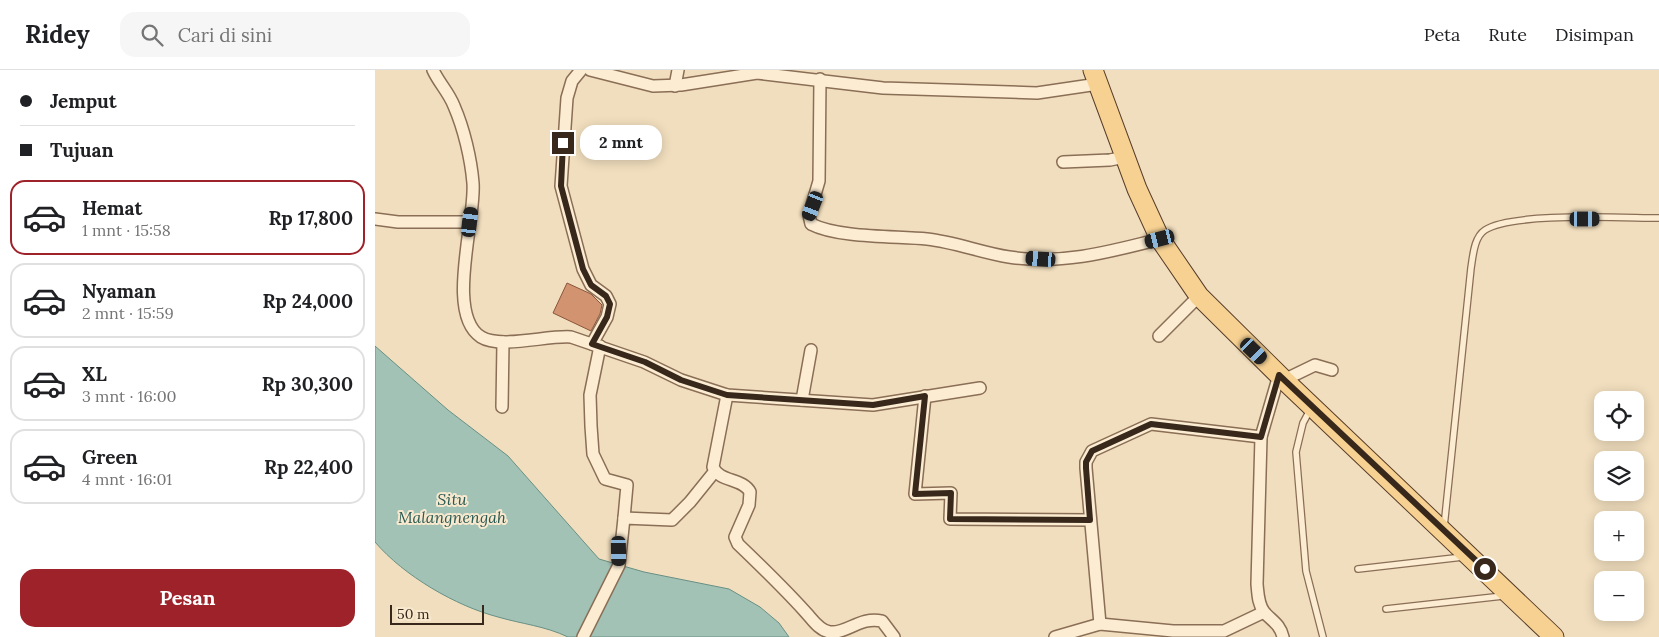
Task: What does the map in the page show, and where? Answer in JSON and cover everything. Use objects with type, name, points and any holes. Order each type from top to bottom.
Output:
[{"type":"main road","points":[[1095,77],[1125,157],[1160,239],[1199,296],[1281,377],[1554,637]]},
{"type":"street","points":[[433,70],[455,107],[473,184],[463,285],[467,318],[475,333],[482,338],[503,342],[559,336],[596,345],[645,362],[681,380],[727,395],[873,405],[980,388]]},
{"type":"street","points":[[581,70],[572,81],[567,98],[561,186],[587,278],[591,285],[606,296],[610,304],[596,345],[590,396],[593,454],[605,479],[627,485],[619,565],[583,637]]},
{"type":"street","points":[[590,70],[637,84],[675,86],[757,73],[883,88],[1037,93],[1095,77]]},
{"type":"street","points":[[675,86],[678,70]]},
{"type":"street","points":[[820,79],[819,180],[809,215],[811,224],[817,227],[835,232],[937,240],[1010,257],[1057,260],[1083,258],[1160,239]]},
{"type":"street","points":[[1063,162],[1110,160],[1125,157]]},
{"type":"street","points":[[375,219],[425,223],[470,222]]},
{"type":"street","points":[[1159,336],[1199,296]]},
{"type":"street","points":[[502,407],[503,342]]},
{"type":"street","points":[[802,400],[811,350]]},
{"type":"street","points":[[1283,637],[1278,624],[1264,612],[1259,602],[1257,584],[1261,437],[1281,377],[1315,365],[1332,370]]},
{"type":"street","points":[[727,395],[713,467],[715,471],[744,485],[750,492],[749,505],[735,537],[737,544],[781,585],[817,625],[830,632],[875,619],[882,621],[894,637]]},
{"type":"street","points":[[925,396],[915,494],[951,493],[950,519],[1090,520]]},
{"type":"street","points":[[1100,624],[1086,462],[1092,451],[1151,424],[1261,437]]},
{"type":"street","points":[[624,518],[672,520],[690,502],[715,471]]},
{"type":"street","points":[[1055,637],[1100,624],[1173,631],[1224,631],[1264,612]]},
{"type":"lane","points":[[1444,531],[1471,268],[1474,247],[1483,230],[1503,222],[1529,219],[1659,218]]},
{"type":"lane","points":[[1312,406],[1303,423],[1296,452],[1306,571],[1323,637]]},
{"type":"lane","points":[[1358,569],[1471,556]]},
{"type":"lane","points":[[1386,609],[1511,595]]},
{"type":"water","name":"Situ Malangnengah","points":[[375,346],[448,410],[508,456],[599,559],[644,572],[729,589],[760,607],[779,623],[789,637],[568,637],[482,612],[448,597],[416,578],[387,555],[375,542]]},
{"type":"building","points":[[567,283],[591,294],[602,305],[600,314],[591,331],[553,313]]},
{"type":"route","points":[[563,143],[561,186],[583,269],[591,285],[606,296],[610,304],[607,317],[592,344],[645,362],[681,380],[727,395],[873,405],[925,396],[915,494],[951,493],[950,519],[1010,521],[1090,520],[1086,462],[1092,451],[1151,424],[1261,437],[1279,375],[1485,569]]}]
